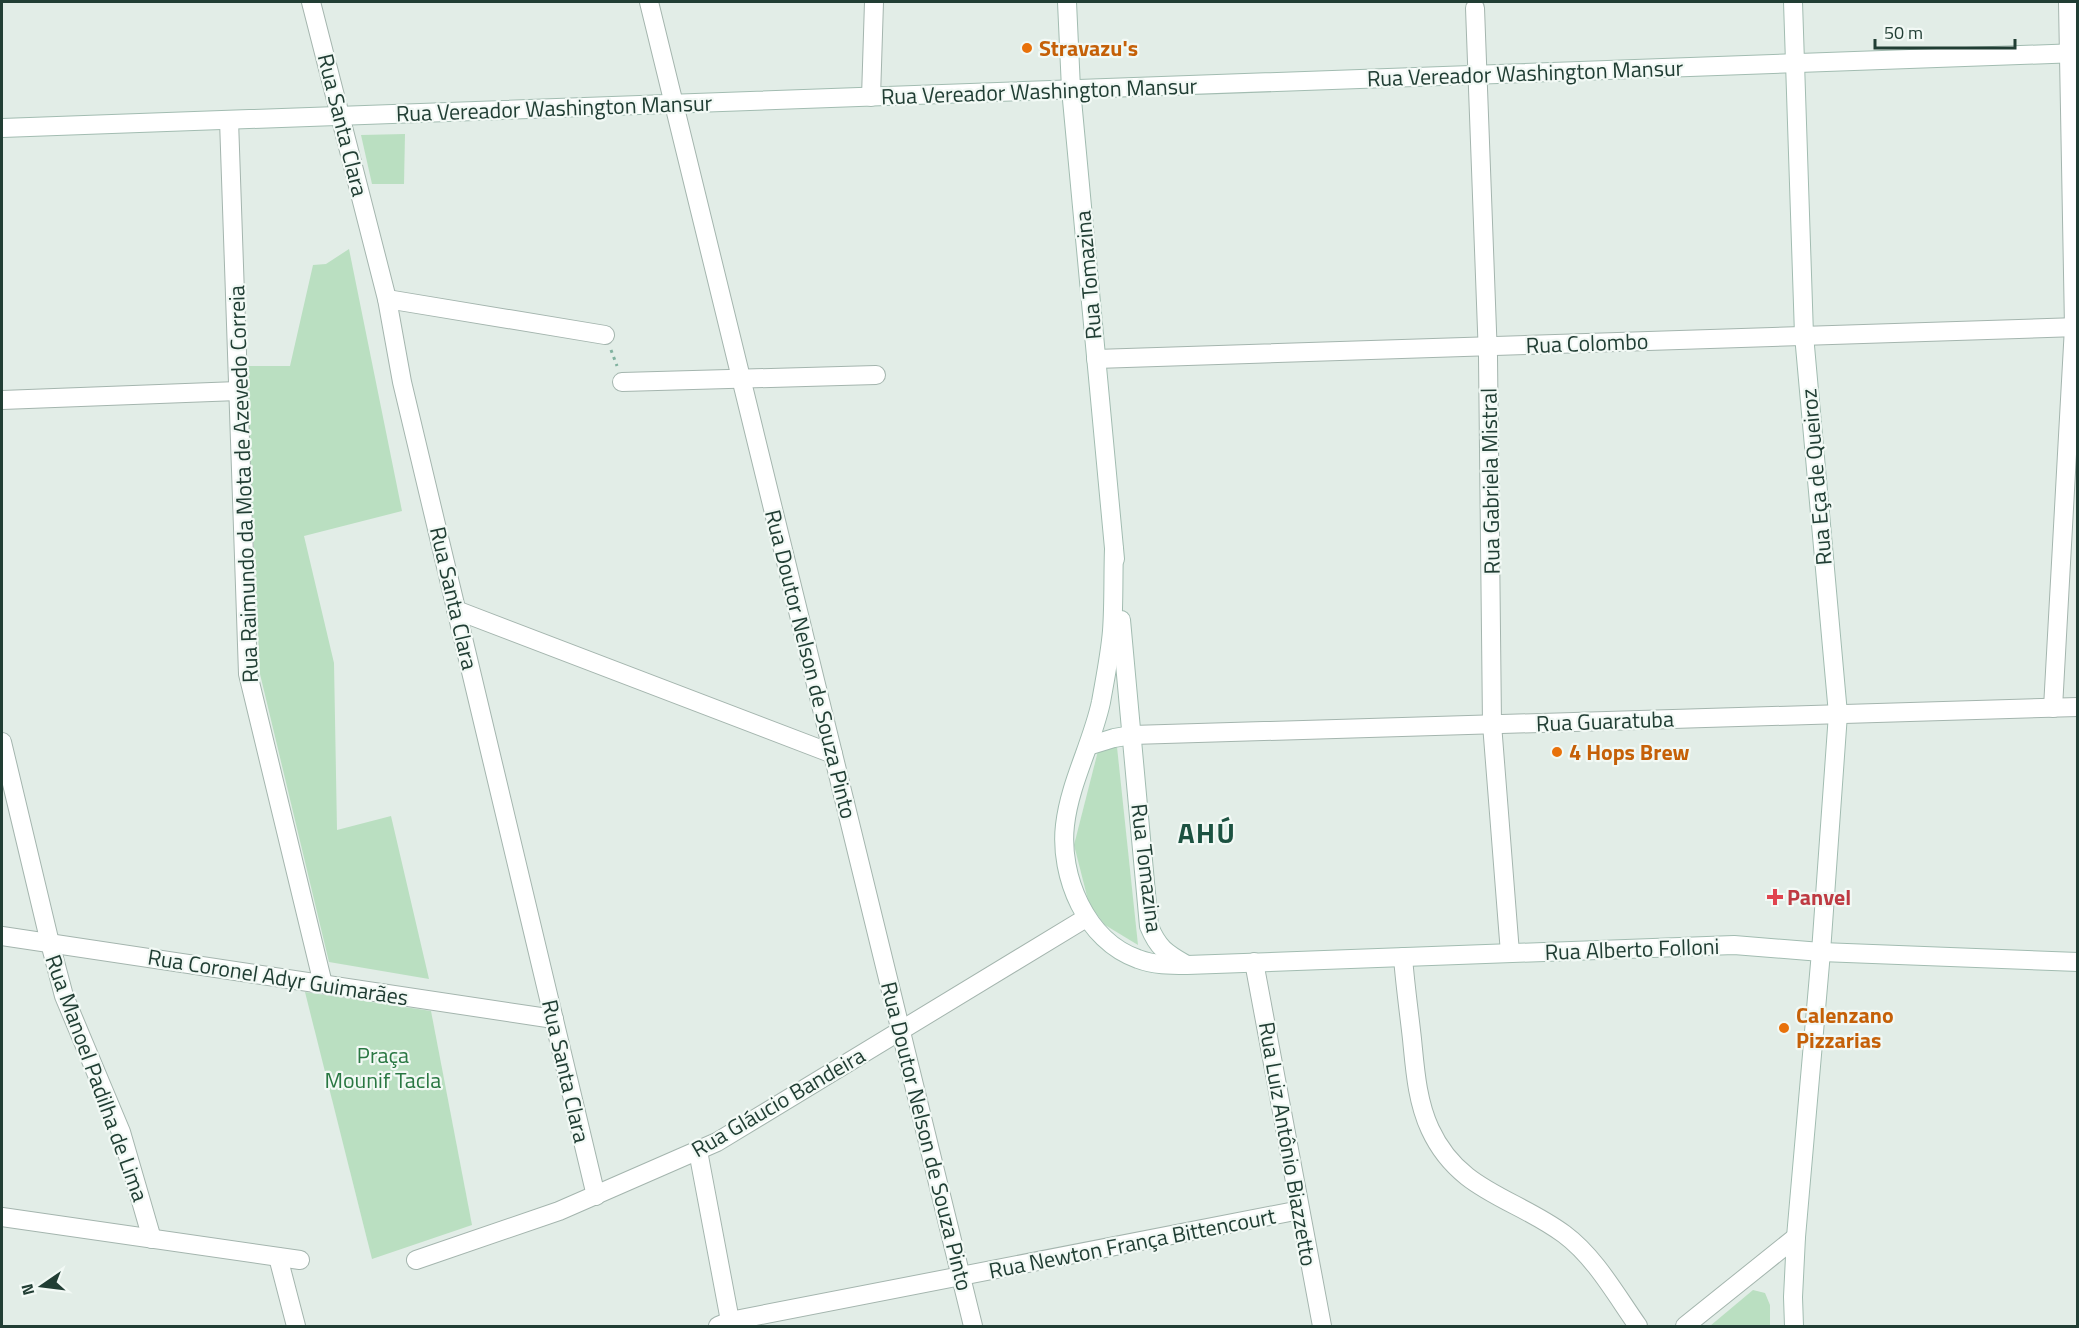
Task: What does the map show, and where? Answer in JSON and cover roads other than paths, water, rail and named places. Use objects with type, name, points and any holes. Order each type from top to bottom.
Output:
[{"type":"street","name":"Rua Santa Clara","points":[[311,2],[387,299],[400,372],[596,1196]]},
{"type":"street","name":"Rua Doutor Nelson de Souza Pinto","points":[[649,2],[974,1326]]},
{"type":"street","points":[[871,97],[874,2]]},
{"type":"street","name":"Rua Tomazina","points":[[1067,2],[1071,89],[1149,926],[1156,943],[1187,965]]},
{"type":"street","name":"Rua Eça de Queiroz","points":[[1793,2],[1804,335],[1838,714],[1821,952],[1796,1237],[1792,1297],[1794,1326]]},
{"type":"street","points":[[2053,708],[2076,327],[2073,53],[2068,2]]},
{"type":"street","name":"Rua Gabriela Mistral","points":[[1475,8],[1488,346],[1492,724],[1510,953]]},
{"type":"street","name":"Rua Vereador Washington Mansur","points":[[2,128],[2073,53]]},
{"type":"street","name":"Rua Raimundo da Mota de Azevedo Correia","points":[[229,120],[248,674],[322,984]]},
{"type":"street","points":[[387,299],[605,334]]},
{"type":"street","name":"Rua Colombo","points":[[1096,359],[2076,327]]},
{"type":"street","points":[[622,382],[876,375]]},
{"type":"street","points":[[2,400],[238,391]]},
{"type":"street","name":"Rua Tomazina","points":[[1114,549],[1112,631],[1100,706],[1070,800],[1065,825],[1064,848],[1077,899],[1086,918],[1109,941],[1136,959],[1158,964],[1187,965]]},
{"type":"street","points":[[456,610],[833,754]]},
{"type":"street","name":"Rua Guaratuba","points":[[1088,746],[1132,735],[2078,707]]},
{"type":"street","name":"Rua Manoel Padilha de Lima","points":[[2,742],[64,996],[121,1132],[152,1239]]},
{"type":"street","name":"Rua Gláucio Bandeira","points":[[416,1260],[559,1211],[698,1151],[736,1131],[1086,918]]},
{"type":"street","name":"Rua Coronel Adyr Guimarães","points":[[2,936],[554,1019]]},
{"type":"street","name":"Rua Alberto Folloni","points":[[1187,965],[1734,945],[1821,952],[2078,962]]},
{"type":"street","points":[[1403,957],[1421,1105],[1430,1129],[1445,1154],[1461,1173],[1478,1186],[1542,1219],[1566,1235],[1584,1252],[1638,1326]]},
{"type":"street","name":"Rua Luiz Antônio Biazzetto","points":[[1254,962],[1322,1326]]},
{"type":"street","points":[[698,1151],[726,1324]]},
{"type":"street","name":"Rua Newton França Bittencourt","points":[[726,1324],[1300,1210]]},
{"type":"street","points":[[2,1217],[300,1260]]},
{"type":"street","points":[[1685,1326],[1796,1237]]},
{"type":"street","points":[[278,1257],[296,1326]]},
{"type":"place","name":"Stravazu's","points":[[1027,48]]},
{"type":"place","name":"4 Hops Brew","points":[[1557,752]]},
{"type":"place","name":"Panvel","points":[[1775,897]]},
{"type":"place","name":"Calenzano Pizzarias","points":[[1784,1028]]},
{"type":"district","name":"AHÚ","points":[[1207,832]]},
{"type":"park label","name":"Praça Mounif Tacla","points":[[383,1068]]}]
